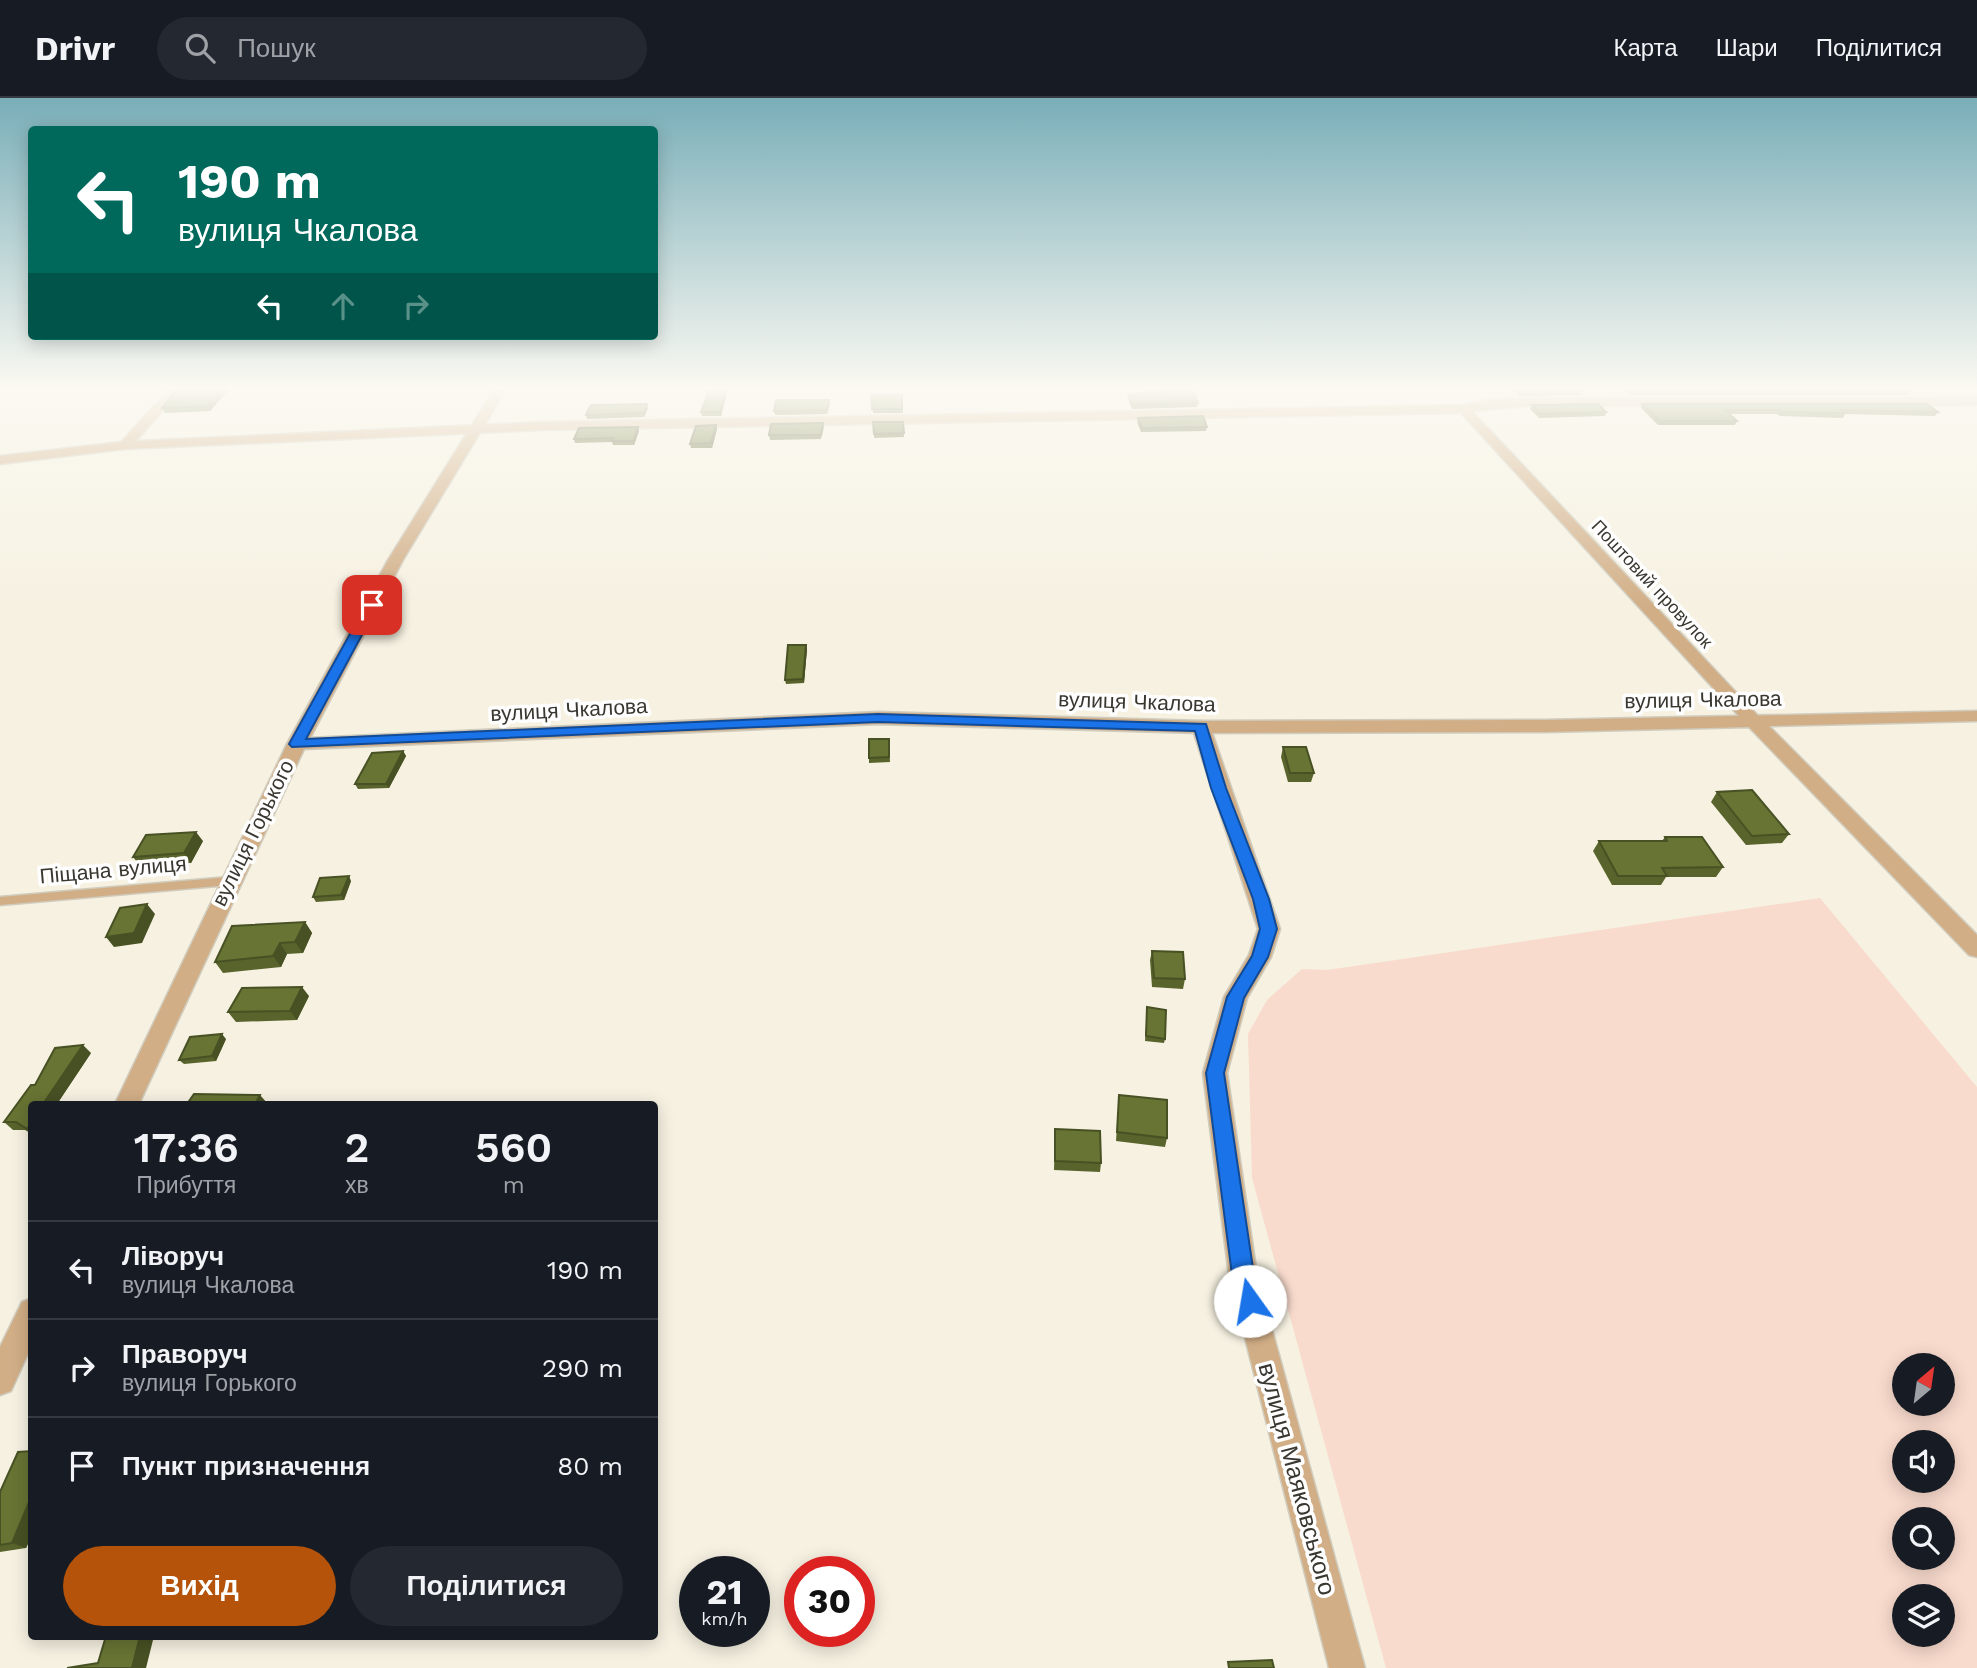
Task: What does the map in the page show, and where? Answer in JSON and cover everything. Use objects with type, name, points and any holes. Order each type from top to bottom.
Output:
[{"type":"street","name":"вулиця Горького","points":[[128,1101],[229,881],[296,744],[397,558],[455,461]]},
{"type":"street","name":"Поштовий провулок","points":[[1512,461],[1755,723],[1977,949]]},
{"type":"street","name":"вулиця Чкалова","points":[[296,744],[878,718],[1201,727],[1755,723],[1977,716]]},
{"type":"street","name":"вулиця Маяковського","points":[[1201,727],[1219,788],[1261,899],[1269,929],[1260,957],[1236,997],[1215,1073],[1243,1275],[1347,1668]]},
{"type":"street","points":[[0,1380],[28,1320]]},
{"type":"lane","name":"Піщана вулиця","points":[[0,901],[229,881]]},
{"type":"shaded area","points":[[1820,898],[1977,1087],[1977,1668],[1386,1668],[1252,1178],[1248,1034],[1267,1000],[1302,969],[1327,970]]},
{"type":"building","points":[[788,645],[806,645],[803,679],[785,680]]},
{"type":"building","points":[[869,739],[889,739],[889,757],[869,758]]},
{"type":"building","points":[[1283,747],[1306,747],[1314,773],[1290,773]]},
{"type":"building","points":[[403,751],[386,784],[355,784],[372,753]]},
{"type":"building","points":[[1752,790],[1789,834],[1752,836],[1717,792]]},
{"type":"building","points":[[196,832],[184,853],[133,857],[146,835]]},
{"type":"building","points":[[1665,837],[1702,837],[1723,867],[1662,868],[1667,876],[1618,876],[1599,841],[1667,841]]},
{"type":"building","points":[[349,876],[341,895],[313,897],[320,878]]},
{"type":"building","points":[[147,904],[134,933],[106,937],[120,908]]},
{"type":"building","points":[[305,922],[295,942],[280,943],[273,956],[215,962],[232,926]]},
{"type":"building","points":[[1152,951],[1183,952],[1185,979],[1154,978]]},
{"type":"building","points":[[302,987],[290,1011],[228,1012],[242,988]]},
{"type":"building","points":[[1147,1007],[1166,1010],[1165,1039],[1146,1036]]},
{"type":"building","points":[[222,1034],[212,1056],[179,1060],[190,1037]]},
{"type":"building","points":[[83,1045],[45,1101],[28,1101],[27,1129],[16,1122],[4,1122],[31,1085],[35,1085],[55,1048]]},
{"type":"building","points":[[194,1094],[260,1095],[257,1101],[189,1101]]},
{"type":"building","points":[[1119,1095],[1167,1100],[1167,1138],[1117,1132]]},
{"type":"building","points":[[1055,1129],[1100,1131],[1101,1163],[1055,1161]]},
{"type":"building","points":[[28,1451],[28,1505],[12,1543],[0,1545],[0,1492],[18,1452]]},
{"type":"building","points":[[105,1640],[139,1640],[132,1668],[67,1668],[98,1663]]},
{"type":"building","points":[[1272,1660],[1274,1668],[1229,1668],[1228,1662]]},
{"type":"route","points":[[372,605],[296,744],[878,718],[1201,727],[1219,788],[1261,899],[1269,929],[1260,957],[1236,997],[1215,1073],[1243,1275],[1250,1301]]}]
